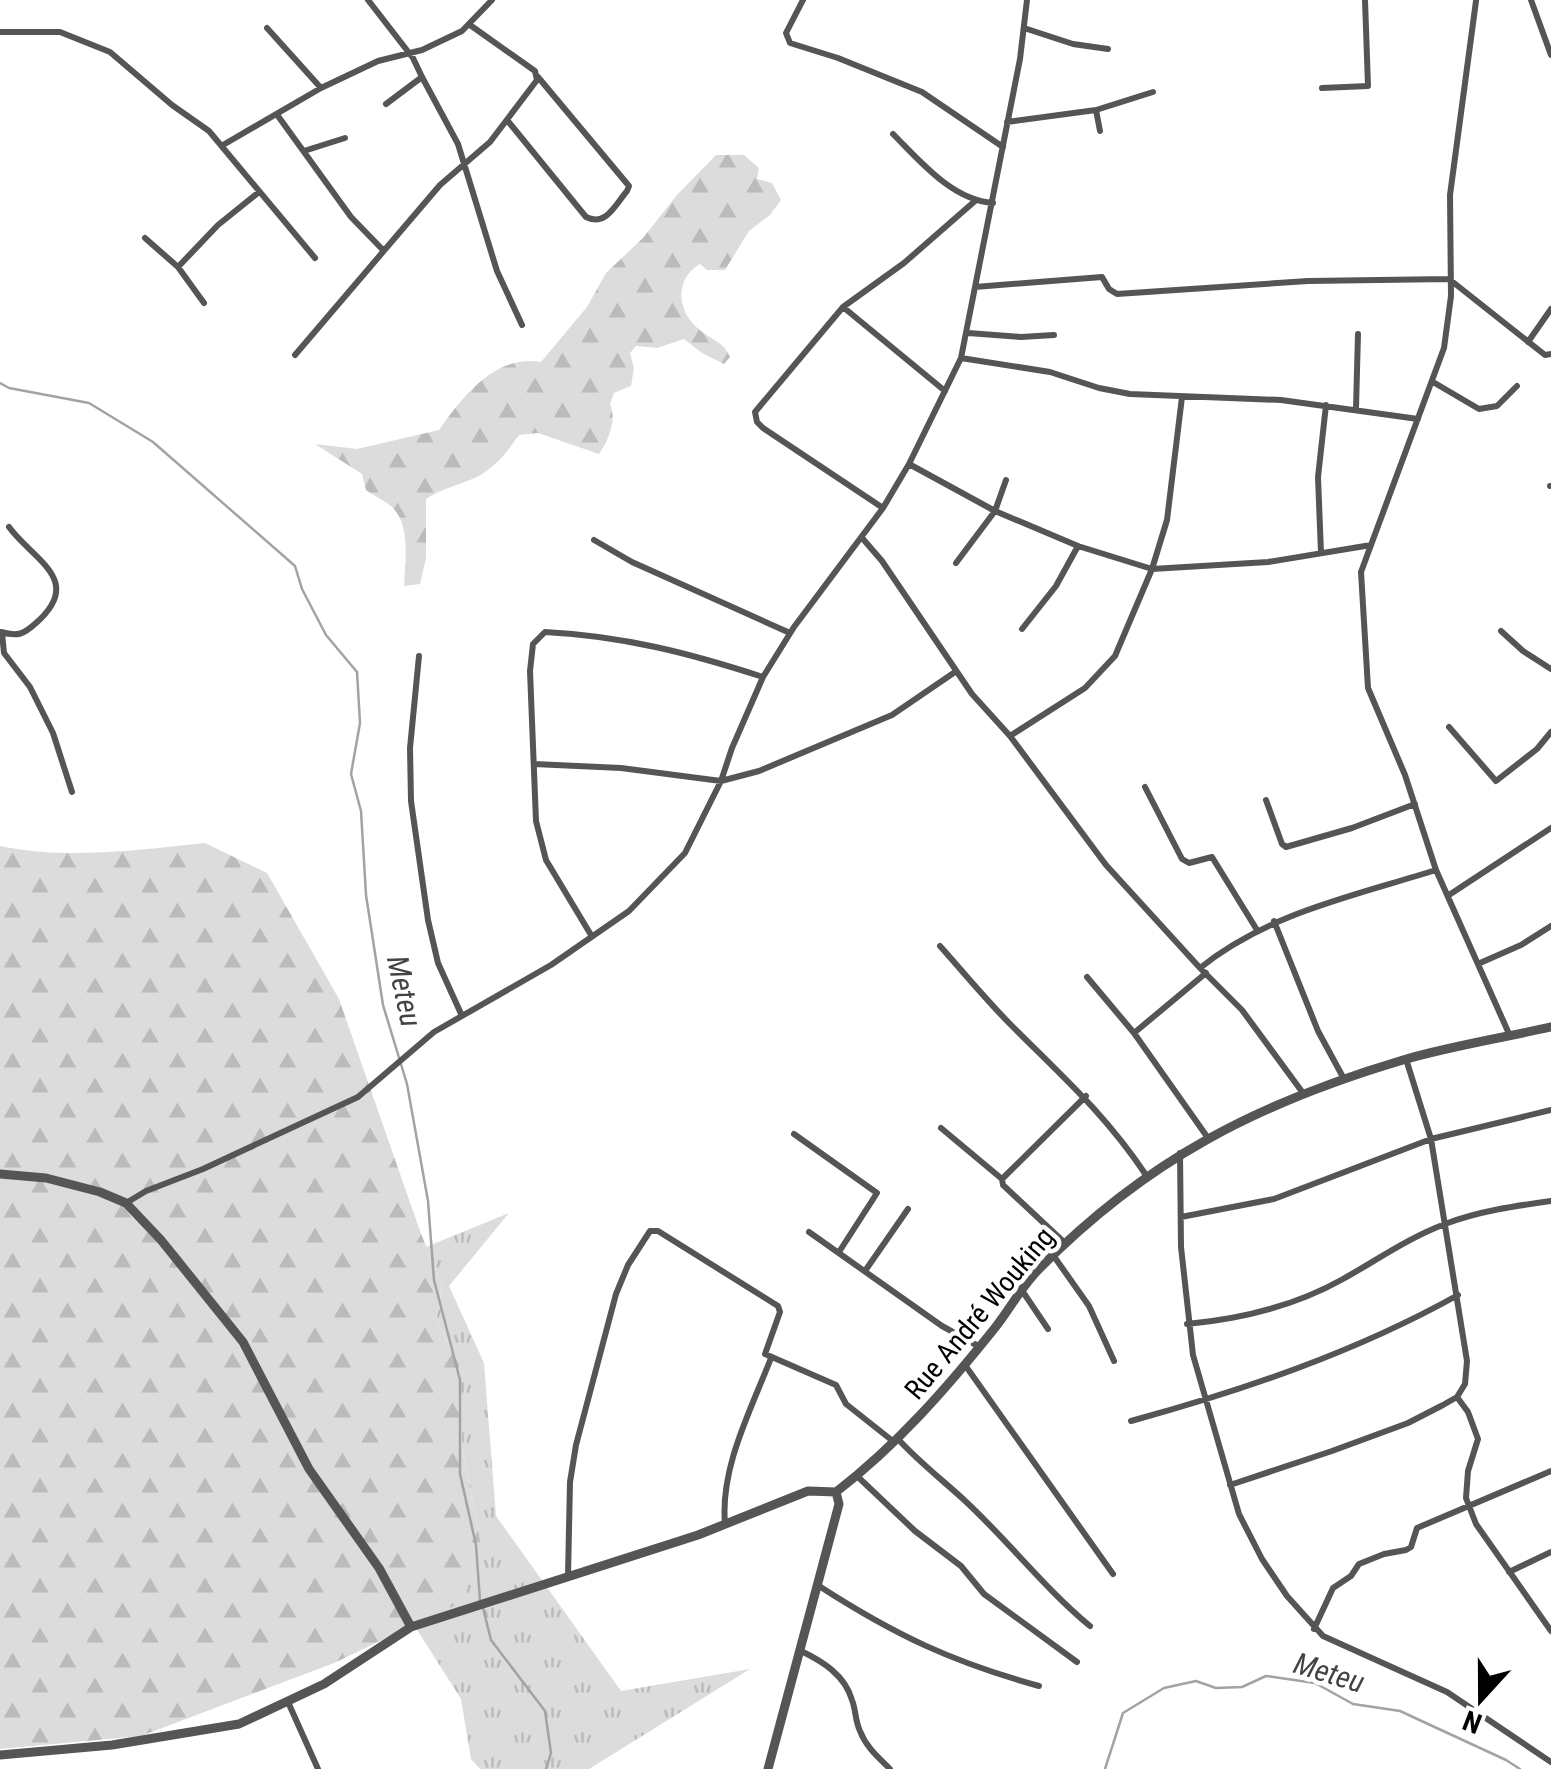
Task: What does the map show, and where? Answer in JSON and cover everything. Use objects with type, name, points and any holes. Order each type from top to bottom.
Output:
[{"type":"street","points":[[368,0],[422,76],[465,163],[497,272],[522,325]]},
{"type":"street","points":[[224,145],[321,88],[378,61],[422,50],[470,25],[492,0]]},
{"type":"street","points":[[803,0],[786,33],[790,43],[922,92],[1003,147]]},
{"type":"street","points":[[126,1203],[146,1190],[204,1170],[341,1106],[376,1083],[434,1032],[551,965],[629,910],[685,853],[721,781],[764,677],[790,633],[884,508],[961,358],[993,202],[1027,0]]},
{"type":"street","points":[[1322,88],[1368,86],[1366,0]]},
{"type":"street","points":[[1467,0],[1477,0],[1450,195],[1450,317],[1434,382],[1360,572],[1368,688],[1416,804],[1436,870],[1510,1036]]},
{"type":"street","points":[[1531,0],[1551,55]]},
{"type":"street","points":[[470,25],[535,71],[617,170],[629,186],[627,191],[602,220],[596,222],[586,217],[507,120]]},
{"type":"street","points":[[267,28],[321,88]]},
{"type":"street","points":[[1024,28],[1073,44],[1108,49]]},
{"type":"street","points":[[0,32],[60,32],[110,52],[224,145],[315,258]]},
{"type":"street","points":[[386,104],[422,76]]},
{"type":"street","points":[[295,355],[440,184],[490,142],[538,78]]},
{"type":"street","points":[[1007,122],[1096,110],[1153,92]]},
{"type":"street","points":[[1096,110],[1100,131]]},
{"type":"street","points":[[278,116],[351,218],[383,250]]},
{"type":"street","points":[[893,134],[938,177],[975,201],[993,202]]},
{"type":"street","points":[[304,151],[345,138]]},
{"type":"street","points":[[178,268],[218,226],[259,192]]},
{"type":"street","points":[[884,508],[764,428],[757,422],[755,412],[843,307],[904,263],[975,201]]},
{"type":"street","points":[[145,238],[178,268],[204,303]]},
{"type":"street","points":[[974,287],[1102,278],[1118,294],[1308,281],[1449,279],[1528,342],[1546,355],[1551,354]]},
{"type":"street","points":[[843,307],[944,391]]},
{"type":"street","points":[[1528,342],[1551,309]]},
{"type":"street","points":[[968,333],[1054,335]]},
{"type":"street","points":[[1356,408],[1358,334]]},
{"type":"street","points":[[961,358],[1050,372],[1130,394],[1282,400],[1418,418]]},
{"type":"street","points":[[1434,382],[1486,410],[1497,406],[1517,386]]},
{"type":"street","points":[[1010,736],[1052,712],[1100,675],[1121,644],[1168,520],[1182,398]]},
{"type":"street","points":[[1322,553],[1318,476],[1326,405]]},
{"type":"street","points":[[909,464],[995,511],[1078,546],[1152,569],[1268,562],[1372,544]]},
{"type":"street","points":[[956,562],[995,511],[1006,480]]},
{"type":"street","points":[[9,527],[52,573],[57,589],[54,603],[24,634],[1,632],[4,654],[30,687],[53,733],[72,792]]},
{"type":"street","points":[[863,538],[955,672],[1010,736],[1106,865],[1242,1010],[1303,1093]]},
{"type":"street","points":[[594,540],[632,562],[790,633]]},
{"type":"street","points":[[1022,629],[1056,586],[1078,546]]},
{"type":"street","points":[[1501,631],[1523,652],[1551,669]]},
{"type":"street","points":[[591,935],[546,860],[536,821],[532,644],[545,632],[577,634],[688,652],[764,677]]},
{"type":"street","points":[[419,656],[410,748],[411,801],[438,963],[462,1016]]},
{"type":"street","points":[[534,764],[621,768],[721,781],[759,771],[892,715],[955,672]]},
{"type":"street","points":[[1449,726],[1496,781],[1537,749],[1551,732]]},
{"type":"street","points":[[1145,787],[1182,859],[1188,863],[1212,858],[1257,930]]},
{"type":"street","points":[[1266,800],[1286,847],[1416,804]]},
{"type":"street","points":[[1449,895],[1551,828]]},
{"type":"street","points":[[1134,1034],[1203,971],[1257,930],[1274,921],[1436,870]]},
{"type":"street","points":[[1274,921],[1318,1031],[1344,1079]]},
{"type":"street","points":[[1480,962],[1521,945],[1551,926]]},
{"type":"street","points":[[940,946],[1010,1024],[1086,1096],[1146,1175]]},
{"type":"street","points":[[1087,977],[1134,1034],[1208,1138]]},
{"type":"street","name":"Rue André Wouking","points":[[836,1492],[896,1441],[980,1347],[1021,1289],[1066,1244],[1146,1175],[1180,1152],[1303,1093],[1344,1079],[1406,1059],[1551,1027]]},
{"type":"street","points":[[1230,1484],[1408,1423],[1457,1397],[1468,1373],[1432,1139],[1406,1059]]},
{"type":"street","points":[[1002,1180],[1086,1096]]},
{"type":"street","points":[[1182,1216],[1274,1199],[1432,1139],[1551,1110]]},
{"type":"street","points":[[941,1128],[1002,1180],[1066,1244]]},
{"type":"street","points":[[794,1134],[877,1194],[838,1252]]},
{"type":"street","points":[[1180,1152],[1187,1324],[1239,1514],[1262,1560],[1314,1629],[1447,1692],[1551,1762]]},
{"type":"street","points":[[0,1174],[71,1183],[126,1203],[194,1277],[242,1342],[309,1469],[379,1568],[410,1627]]},
{"type":"street","points":[[1187,1324],[1230,1320],[1282,1304],[1340,1281],[1401,1244],[1447,1223],[1498,1208],[1551,1200]]},
{"type":"street","points":[[865,1271],[908,1209]]},
{"type":"street","points":[[568,1578],[570,1482],[576,1445],[616,1294],[628,1265],[650,1231],[658,1230],[778,1306],[780,1312],[765,1354],[836,1385],[846,1404],[960,1496],[1055,1597],[1090,1626]]},
{"type":"street","points":[[809,1232],[942,1326],[980,1347]]},
{"type":"street","points":[[1054,1256],[1089,1306],[1114,1361]]},
{"type":"street","points":[[1021,1289],[1048,1329]]},
{"type":"street","points":[[1131,1421],[1205,1401],[1372,1339],[1458,1295]]},
{"type":"street","points":[[725,1524],[731,1466],[771,1358]]},
{"type":"street","points":[[965,1365],[1113,1574]]},
{"type":"street","points":[[1457,1397],[1478,1438],[1466,1486],[1469,1507],[1508,1572],[1551,1631]]},
{"type":"street","points":[[1314,1629],[1332,1588],[1352,1576],[1359,1564],[1406,1550],[1411,1547],[1417,1528],[1551,1471]]},
{"type":"street","points":[[857,1476],[915,1531],[960,1566],[984,1594],[1077,1662]]},
{"type":"street","points":[[0,1755],[188,1734],[238,1724],[324,1684],[410,1627],[568,1578],[808,1491],[836,1492],[839,1504],[819,1586],[768,1769]]},
{"type":"street","points":[[1508,1572],[1551,1552]]},
{"type":"street","points":[[819,1586],[941,1655],[1039,1686]]},
{"type":"street","points":[[800,1651],[828,1667],[842,1681],[854,1703],[860,1732],[870,1750],[890,1769]]},
{"type":"street","points":[[288,1702],[318,1769]]},
{"type":"green space","points":[[716,155],[744,155],[759,168],[757,179],[772,183],[781,200],[770,215],[749,231],[725,270],[707,270],[700,264],[682,287],[683,306],[693,324],[722,345],[730,357],[724,364],[684,339],[657,348],[636,346],[630,353],[634,368],[631,386],[614,393],[610,404],[611,429],[599,454],[538,433],[519,435],[485,472],[426,499],[426,558],[420,584],[404,586],[406,545],[399,516],[390,505],[366,490],[362,474],[315,444],[357,449],[439,430],[470,391],[495,371],[509,364],[541,362],[587,307],[606,273],[643,238]]},
{"type":"green space","points":[[205,843],[267,873],[339,999],[442,1286],[436,1321],[459,1364],[462,1448],[480,1540],[464,1601],[334,1663],[141,1736],[0,1749],[0,846],[76,853]]},
{"type":"green space","points":[[509,1213],[449,1286],[484,1363],[496,1516],[621,1691],[750,1669],[589,1769],[480,1769],[471,1759],[461,1699],[414,1625],[480,1540],[462,1448],[459,1364],[436,1321],[442,1286],[426,1247]]},
{"type":"waterway","name":"Meteu","points":[[0,383],[89,403],[153,442],[295,566],[302,589],[326,635],[357,672],[360,723],[351,774],[361,811],[366,895],[383,1005],[407,1084],[428,1201],[434,1280],[460,1380],[460,1474],[476,1545],[480,1601]]},
{"type":"waterway","name":"Meteu","points":[[483,1608],[491,1640],[545,1711],[551,1753],[546,1769]]},
{"type":"waterway","name":"Meteu","points":[[1105,1769],[1123,1713],[1164,1688],[1196,1681],[1216,1688],[1242,1687],[1266,1676],[1315,1683],[1353,1704],[1400,1711],[1520,1769]]}]
